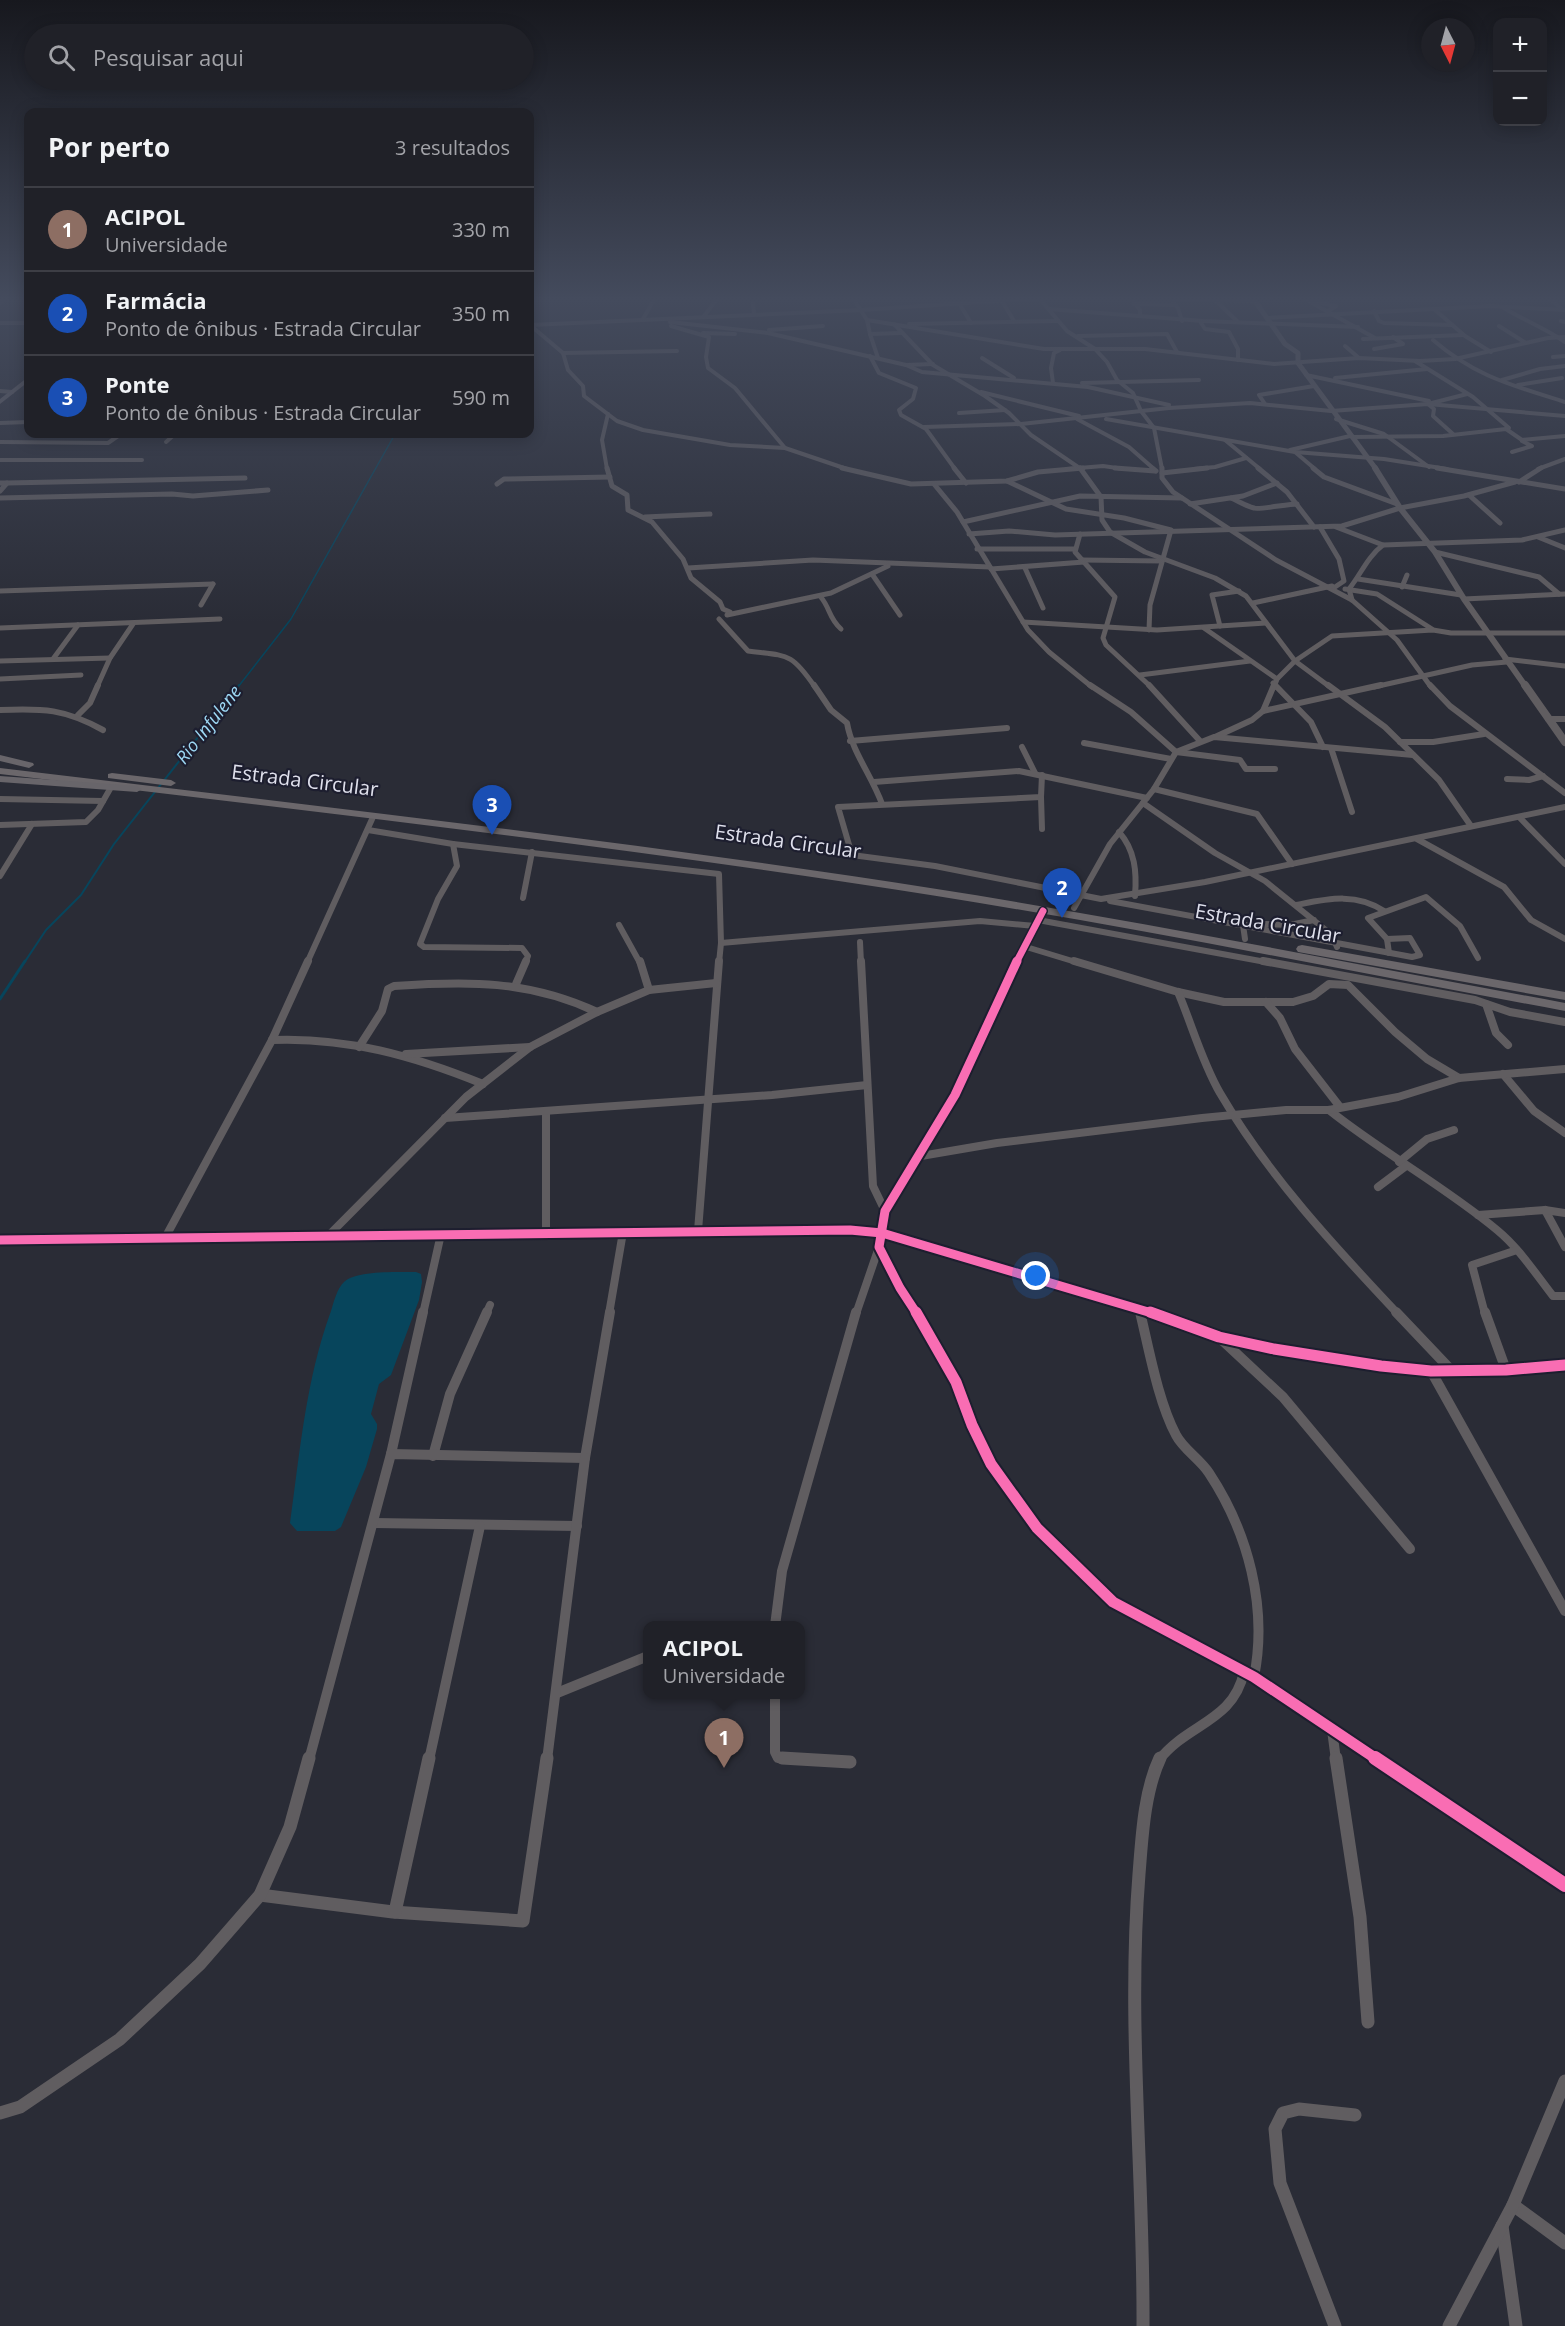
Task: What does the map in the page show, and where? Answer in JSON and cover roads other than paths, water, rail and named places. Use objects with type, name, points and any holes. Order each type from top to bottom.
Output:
[{"type":"highway","points":[[0,779],[110,789],[137,789]]},
{"type":"main road","name":"Estrada Circular","points":[[0,760],[153,786],[678,845],[854,871],[1245,939],[1337,950],[1565,996]]},
{"type":"main road","points":[[0,771],[137,789],[153,786]]},
{"type":"main road","name":"Estrada Circular","points":[[220,794],[373,817],[705,857],[1039,919],[1164,938],[1344,971],[1565,1007]]},
{"type":"street","points":[[598,407],[623,423],[652,432],[730,445],[785,448],[860,474],[911,484],[943,495]]},
{"type":"street","points":[[748,407],[785,448]]},
{"type":"street","points":[[903,407],[899,410],[906,419],[924,427],[1021,424],[1199,407]]},
{"type":"street","points":[[1000,407],[1031,435],[1080,468],[1101,497],[1102,520],[1110,532],[1126,543],[1163,560],[1204,573],[1239,591],[1253,603],[1295,661],[1340,693],[1400,742],[1439,780],[1471,826]]},
{"type":"street","points":[[1040,407],[1086,418]]},
{"type":"street","points":[[1138,407],[1154,428],[1162,474],[1173,492],[1276,560],[1333,586],[1352,600],[1405,649],[1421,676],[1450,706],[1484,734],[1565,793]]},
{"type":"street","points":[[1290,407],[1331,411],[1393,407]]},
{"type":"street","points":[[1328,407],[1369,458],[1399,506],[1435,552],[1462,597],[1565,742]]},
{"type":"street","points":[[1431,407],[1434,410],[1433,416],[1453,434]]},
{"type":"street","points":[[1454,407],[1565,416]]},
{"type":"street","points":[[1484,407],[1509,428],[1506,429]]},
{"type":"street","points":[[959,413],[1005,410]]},
{"type":"street","points":[[980,412],[993,425]]},
{"type":"street","points":[[608,414],[603,427],[605,435],[602,448],[614,488],[627,495],[628,510],[652,522],[678,552],[691,578],[717,599],[723,609],[730,612]]},
{"type":"street","points":[[1097,417],[1287,451],[1369,458],[1565,489]]},
{"type":"street","points":[[1077,419],[1129,447],[1155,471],[1162,474],[1215,467],[1246,458]]},
{"type":"street","points":[[1336,419],[1389,437],[1429,467]]},
{"type":"street","points":[[0,423],[24,422]]},
{"type":"street","points":[[924,427],[945,453],[955,472],[966,483]]},
{"type":"street","points":[[1287,451],[1314,442],[1342,438],[1453,434],[1506,429],[1532,446],[1512,452]]},
{"type":"street","points":[[1522,441],[1565,436]]},
{"type":"street","points":[[0,442],[108,443],[115,438]]},
{"type":"street","points":[[166,442],[170,438]]},
{"type":"street","points":[[1224,440],[1277,483],[1297,504],[1336,550],[1344,576],[1344,581],[1333,586],[1253,603]]},
{"type":"street","points":[[1295,452],[1324,477],[1399,506]]},
{"type":"street","points":[[969,534],[1009,531],[1080,534],[1335,526],[1399,506],[1469,495],[1517,482],[1542,467],[1565,459]]},
{"type":"street","points":[[0,460],[142,460]]},
{"type":"street","points":[[911,484],[1006,481],[1033,473],[1103,466],[1141,472],[1155,471]]},
{"type":"street","points":[[949,484],[955,472]]},
{"type":"street","points":[[497,484],[504,479],[610,477]]},
{"type":"street","points":[[0,483],[245,478]]},
{"type":"street","points":[[1006,481],[1066,509],[1102,514],[1171,530]]},
{"type":"street","points":[[0,491],[7,483]]},
{"type":"street","points":[[1190,504],[1231,498],[1277,483]]},
{"type":"street","points":[[934,484],[963,522],[977,549],[1023,622],[1041,644],[1079,678],[1117,702],[1176,752],[1240,760],[1246,769],[1275,769]]},
{"type":"street","points":[[0,498],[172,494],[193,496],[268,489]]},
{"type":"street","points":[[1469,495],[1500,523]]},
{"type":"street","points":[[963,522],[1047,501],[1080,496],[1182,498]]},
{"type":"street","points":[[1231,498],[1255,510],[1264,509],[1269,505],[1297,504]]},
{"type":"street","points":[[642,518],[710,514]]},
{"type":"street","points":[[1335,526],[1383,545],[1507,541],[1538,537],[1565,530]]},
{"type":"street","points":[[1149,630],[1150,605],[1171,530]]},
{"type":"street","points":[[1075,549],[1080,534]]},
{"type":"street","points":[[1538,537],[1565,548]]},
{"type":"street","points":[[1349,589],[1358,579],[1371,554],[1383,545]]},
{"type":"street","points":[[977,549],[1075,549]]},
{"type":"street","points":[[1075,549],[1115,597],[1103,638],[1106,645],[1140,675],[1200,741]]},
{"type":"street","points":[[1435,552],[1539,577],[1562,594]]},
{"type":"street","points":[[688,568],[813,560],[892,565],[930,563],[991,568],[1026,568],[1083,561],[1163,560]]},
{"type":"street","points":[[719,619],[730,612],[820,596],[892,565]]},
{"type":"street","points":[[1026,568],[1043,608]]},
{"type":"street","points":[[872,574],[900,615]]},
{"type":"street","points":[[1402,587],[1407,575]]},
{"type":"street","points":[[1358,579],[1462,597],[1562,594]]},
{"type":"street","points":[[0,591],[213,584],[201,605]]},
{"type":"street","points":[[1333,586],[1377,594],[1433,630]]},
{"type":"street","points":[[1349,589],[1352,600]]},
{"type":"street","points":[[1220,626],[1212,595],[1239,591]]},
{"type":"street","points":[[820,596],[828,606],[830,619],[841,629]]},
{"type":"street","points":[[723,609],[718,614],[719,619],[748,651],[789,656],[799,664],[831,710],[845,720],[850,741],[874,782],[882,804]]},
{"type":"street","points":[[0,628],[220,619]]},
{"type":"street","points":[[1023,622],[1149,630],[1266,622]]},
{"type":"street","points":[[78,716],[90,703],[110,658],[133,624]]},
{"type":"street","points":[[52,660],[78,625]]},
{"type":"street","points":[[1204,628],[1275,681],[1311,722],[1323,747]]},
{"type":"street","points":[[1263,711],[1275,681],[1295,661],[1336,635],[1433,630],[1451,633],[1562,633],[1565,640]]},
{"type":"street","points":[[0,661],[110,658]]},
{"type":"street","points":[[1074,908],[1119,832],[1154,789],[1176,752],[1217,734],[1230,731],[1252,720],[1263,711],[1340,693],[1506,660],[1565,666]]},
{"type":"street","points":[[1140,675],[1250,661]]},
{"type":"street","points":[[0,679],[81,675]]},
{"type":"street","points":[[0,710],[58,708],[103,730]]},
{"type":"street","points":[[1548,719],[1565,719]]},
{"type":"street","points":[[850,741],[1007,728]]},
{"type":"street","points":[[1400,742],[1433,742],[1484,734]]},
{"type":"street","points":[[1214,737],[1413,755]]},
{"type":"street","points":[[1084,743],[1171,759]]},
{"type":"street","points":[[1022,747],[1039,774],[1042,830]]},
{"type":"street","points":[[1331,748],[1352,812]]},
{"type":"street","points":[[874,782],[1003,771],[1039,774],[1145,800],[1215,853],[1265,881],[1296,905],[1332,935],[1337,950]]},
{"type":"street","points":[[1507,779],[1529,780],[1543,776]]},
{"type":"street","points":[[0,825],[86,822],[92,819],[110,789]]},
{"type":"street","points":[[1154,789],[1257,814],[1292,864]]},
{"type":"street","points":[[1041,797],[838,807],[852,855],[935,866],[1082,896],[1243,925],[1337,950],[1389,953],[1412,957],[1420,955],[1410,938],[1387,939]]},
{"type":"street","points":[[0,799],[102,801]]},
{"type":"street","points":[[1101,899],[1135,896],[1565,807]]},
{"type":"street","points":[[165,1238],[272,1040],[373,817]]},
{"type":"street","points":[[1520,818],[1565,864]]},
{"type":"street","points":[[0,876],[32,824]]},
{"type":"street","points":[[368,830],[453,844],[719,874],[721,942],[698,1231]]},
{"type":"street","points":[[1119,832],[1132,849],[1137,878],[1135,896]]},
{"type":"street","points":[[1416,838],[1504,887],[1531,920],[1565,939]]},
{"type":"street","points":[[453,844],[457,866],[438,899],[420,944],[424,947],[522,948],[528,956],[516,984]]},
{"type":"street","points":[[523,898],[532,852]]},
{"type":"street","points":[[1389,953],[1387,939],[1368,918],[1426,897],[1460,926],[1478,958]]},
{"type":"street","points":[[1296,905],[1355,898],[1372,902],[1384,911]]},
{"type":"street","points":[[721,942],[980,921],[1039,919]]},
{"type":"street","points":[[776,1621],[782,1571],[819,1434],[864,1285],[879,1247],[885,1212],[921,1156],[955,1095],[1023,946],[1039,919]]},
{"type":"street","points":[[1243,925],[1290,925],[1314,920]]},
{"type":"street","points":[[619,925],[639,958],[649,990]]},
{"type":"street","points":[[1243,925],[1245,939]]},
{"type":"street","points":[[860,942],[873,1186],[885,1212]]},
{"type":"street","points":[[1023,946],[1178,992],[1224,1002],[1293,1002],[1313,996],[1344,971],[1486,1004],[1510,1012],[1565,1022]]},
{"type":"street","points":[[359,1047],[382,1011],[388,989],[391,987],[477,981],[516,984],[554,993],[597,1012]]},
{"type":"street","points":[[329,1235],[445,1118],[530,1047],[597,1012],[649,990],[716,983]]},
{"type":"street","points":[[1329,984],[1348,985],[1355,990],[1395,1032],[1427,1059],[1459,1078]]},
{"type":"street","points":[[1178,992],[1205,1062],[1234,1115],[1301,1208],[1452,1371]]},
{"type":"street","points":[[1266,1002],[1280,1017],[1295,1049],[1340,1107]]},
{"type":"street","points":[[1486,1004],[1496,1033],[1508,1045]]},
{"type":"street","points":[[272,1040],[317,1038],[399,1054],[483,1084]]},
{"type":"street","points":[[399,1054],[530,1047]]},
{"type":"street","points":[[921,1156],[997,1143],[1234,1115],[1329,1110],[1398,1097],[1459,1078],[1565,1069]]},
{"type":"street","points":[[1503,1074],[1534,1112],[1565,1132]]},
{"type":"street","points":[[445,1118],[867,1085]]},
{"type":"street","points":[[1329,1110],[1369,1142],[1478,1215],[1517,1251],[1552,1296],[1565,1296]]},
{"type":"street","points":[[546,1111],[546,1233]]},
{"type":"street","points":[[1378,1187],[1427,1139],[1454,1130]]},
{"type":"street","points":[[1478,1215],[1545,1210],[1565,1213]]},
{"type":"street","points":[[1545,1210],[1565,1247]]},
{"type":"street","points":[[0,1240],[850,1230],[882,1233],[1139,1308],[1219,1337],[1295,1352],[1431,1371],[1506,1370],[1565,1365]]},
{"type":"street","points":[[260,1895],[394,1912],[523,1921],[557,1693],[585,1458],[623,1232]]},
{"type":"street","points":[[0,2113],[20,2107],[120,2039],[200,1964],[260,1895],[290,1827],[374,1523],[441,1234]]},
{"type":"street","points":[[879,1247],[900,1288],[920,1318],[956,1382],[972,1425],[992,1464],[1037,1528],[1113,1602],[1249,1674],[1565,1885]]},
{"type":"street","points":[[1506,1370],[1478,1294],[1472,1265],[1517,1251]]},
{"type":"street","points":[[433,1456],[450,1394],[490,1305]]},
{"type":"street","points":[[1139,1308],[1154,1372],[1176,1436],[1208,1471],[1231,1515],[1254,1577],[1260,1619],[1259,1652],[1235,1701],[1218,1715],[1191,1730],[1161,1756],[1153,1773],[1134,1935],[1146,2249],[1143,2326]]},
{"type":"street","points":[[1219,1337],[1255,1368],[1283,1397],[1410,1549]]},
{"type":"street","points":[[1431,1371],[1563,1605]]},
{"type":"street","points":[[391,1454],[585,1458]]},
{"type":"street","points":[[374,1523],[577,1526]]},
{"type":"street","points":[[394,1912],[480,1526]]},
{"type":"street","points":[[557,1693],[643,1658]]},
{"type":"street","points":[[775,1699],[775,1752],[778,1758],[849,1762]]},
{"type":"street","points":[[1332,1730],[1360,1917],[1368,2022]]},
{"type":"street","points":[[1449,2326],[1513,2205],[1565,2081]]},
{"type":"street","points":[[1335,2326],[1280,2183],[1275,2129],[1283,2113],[1299,2109],[1355,2115]]},
{"type":"street","points":[[1513,2205],[1565,2243]]},
{"type":"street","points":[[1502,2226],[1516,2326]]},
{"type":"water","points":[[378,1272],[421,1274],[422,1282],[419,1300],[391,1375],[379,1384],[371,1414],[377,1424],[377,1429],[366,1467],[341,1527],[335,1531],[297,1531],[290,1523],[305,1416],[315,1363],[338,1292],[344,1282],[358,1275]]},
{"type":"waterway","name":"Rio Infulene","points":[[238,687],[291,619],[393,438]]},
{"type":"waterway","name":"Rio Infulene","points":[[24,963],[46,930],[81,895],[114,844],[239,685]]},
{"type":"waterway","name":"Rio Infulene","points":[[0,999],[25,961]]},
{"type":"place","name":"Ponte","points":[[492,835]]},
{"type":"place","name":"Farmácia","points":[[1062,918]]},
{"type":"place","name":"ACIPOL","points":[[724,1768]]}]
